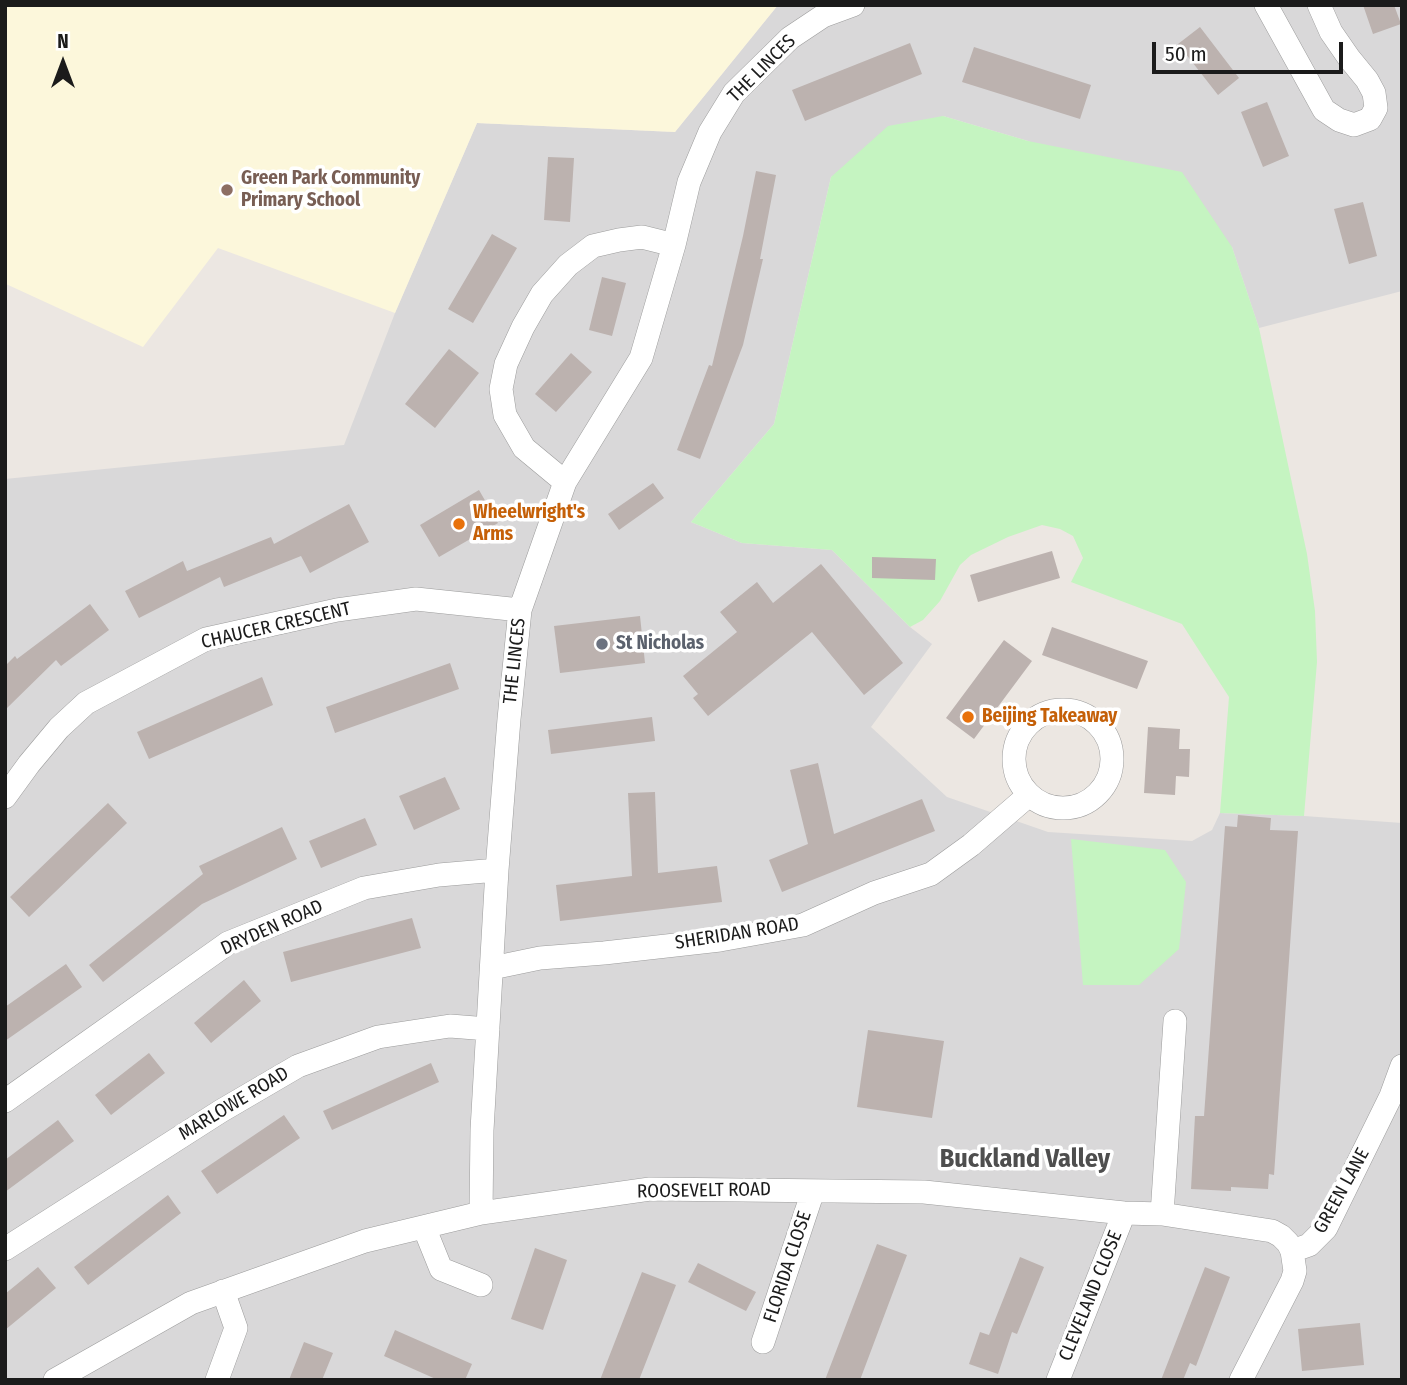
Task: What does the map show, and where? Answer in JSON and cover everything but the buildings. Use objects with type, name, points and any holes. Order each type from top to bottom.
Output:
[{"type":"street","name":"THE LINCES","points":[[481,1213],[482,1130],[498,870],[520,610],[565,482],[641,358],[674,245],[689,182],[710,132],[734,93],[790,38],[823,16],[853,5]]},
{"type":"street","points":[[1266,5],[1324,110],[1339,120],[1354,125],[1370,119],[1376,108],[1374,93],[1331,32],[1319,5]]},
{"type":"street","points":[[565,482],[524,447],[505,415],[501,390],[506,364],[523,327],[542,294],[568,265],[593,246],[642,237],[674,245]]},
{"type":"street","name":"CHAUCER CRESCENT","points":[[5,797],[59,728],[86,703],[206,639],[337,610],[416,599],[520,610]]},
{"type":"street","points":[[1058,710],[1072,710],[1097,723],[1106,734],[1111,747],[1110,775],[1103,788],[1082,805],[1068,808],[1040,803],[1029,795],[1020,784],[1013,757],[1022,730],[1044,713],[1058,710]]},
{"type":"street","name":"SHERIDAN ROAD","points":[[492,968],[540,958],[720,940],[803,925],[874,894],[931,874],[971,845],[1029,795]]},
{"type":"street","name":"DRYDEN ROAD","points":[[5,1101],[228,943],[364,888],[439,875],[498,870]]},
{"type":"street","points":[[1162,1214],[1175,1021]]},
{"type":"street","name":"MARLOWE ROAD","points":[[5,1249],[221,1111],[298,1066],[378,1037],[450,1027],[488,1029]]},
{"type":"street","name":"GREEN LANE","points":[[1292,1251],[1309,1245],[1326,1228],[1391,1096],[1402,1066]]},
{"type":"street","name":"ROOSEVELT ROAD","points":[[55,1380],[191,1303],[365,1241],[481,1213],[650,1189],[924,1192],[1124,1213],[1162,1214],[1272,1231],[1288,1243],[1292,1251]]},
{"type":"street","name":"FLORIDA CLOSE","points":[[763,1342],[813,1191]]},
{"type":"street","name":"CLEVELAND CLOSE","points":[[1058,1380],[1124,1213]]},
{"type":"street","points":[[425,1227],[441,1269],[481,1285]]},
{"type":"street","points":[[1242,1379],[1292,1281],[1295,1271],[1292,1251]]},
{"type":"street","points":[[217,1380],[236,1328],[223,1291]]},
{"type":"shaded area","name":"Green Park Community Primary School","points":[[5,5],[778,5],[675,132],[477,123],[395,313],[218,248],[143,347],[6,284]]},
{"type":"shaded area","points":[[778,5],[1402,5],[1402,291],[1259,328],[1232,247],[1028,141],[943,116],[831,177],[774,424],[691,522],[742,543],[832,550],[910,627],[932,644],[871,727],[947,797],[1048,832],[1192,841],[1212,830],[1220,813],[1402,823],[1402,1380],[5,1380],[5,479],[344,445],[395,313],[477,123],[675,132]]},
{"type":"green space","points":[[943,116],[1028,141],[1182,172],[1232,247],[1259,328],[1307,554],[1315,611],[1317,662],[1304,816],[1220,813],[1229,697],[1182,624],[1071,582],[1083,558],[1073,536],[1060,529],[1042,525],[1008,537],[971,555],[960,565],[940,601],[923,620],[910,627],[832,550],[742,543],[691,522],[774,424],[831,177],[888,126]]},
{"type":"green space","points":[[1071,839],[1165,850],[1186,882],[1179,949],[1139,985],[1083,985]]},
{"type":"place","name":"Green Park Community Primary School","points":[[227,190]]},
{"type":"place","name":"Wheelwright's Arms","points":[[459,524]]},
{"type":"place","name":"St Nicholas","points":[[602,644]]},
{"type":"place","name":"Beijing Takeaway","points":[[968,717]]},
{"type":"district","name":"Buckland Valley","points":[[1025,1160]]}]
